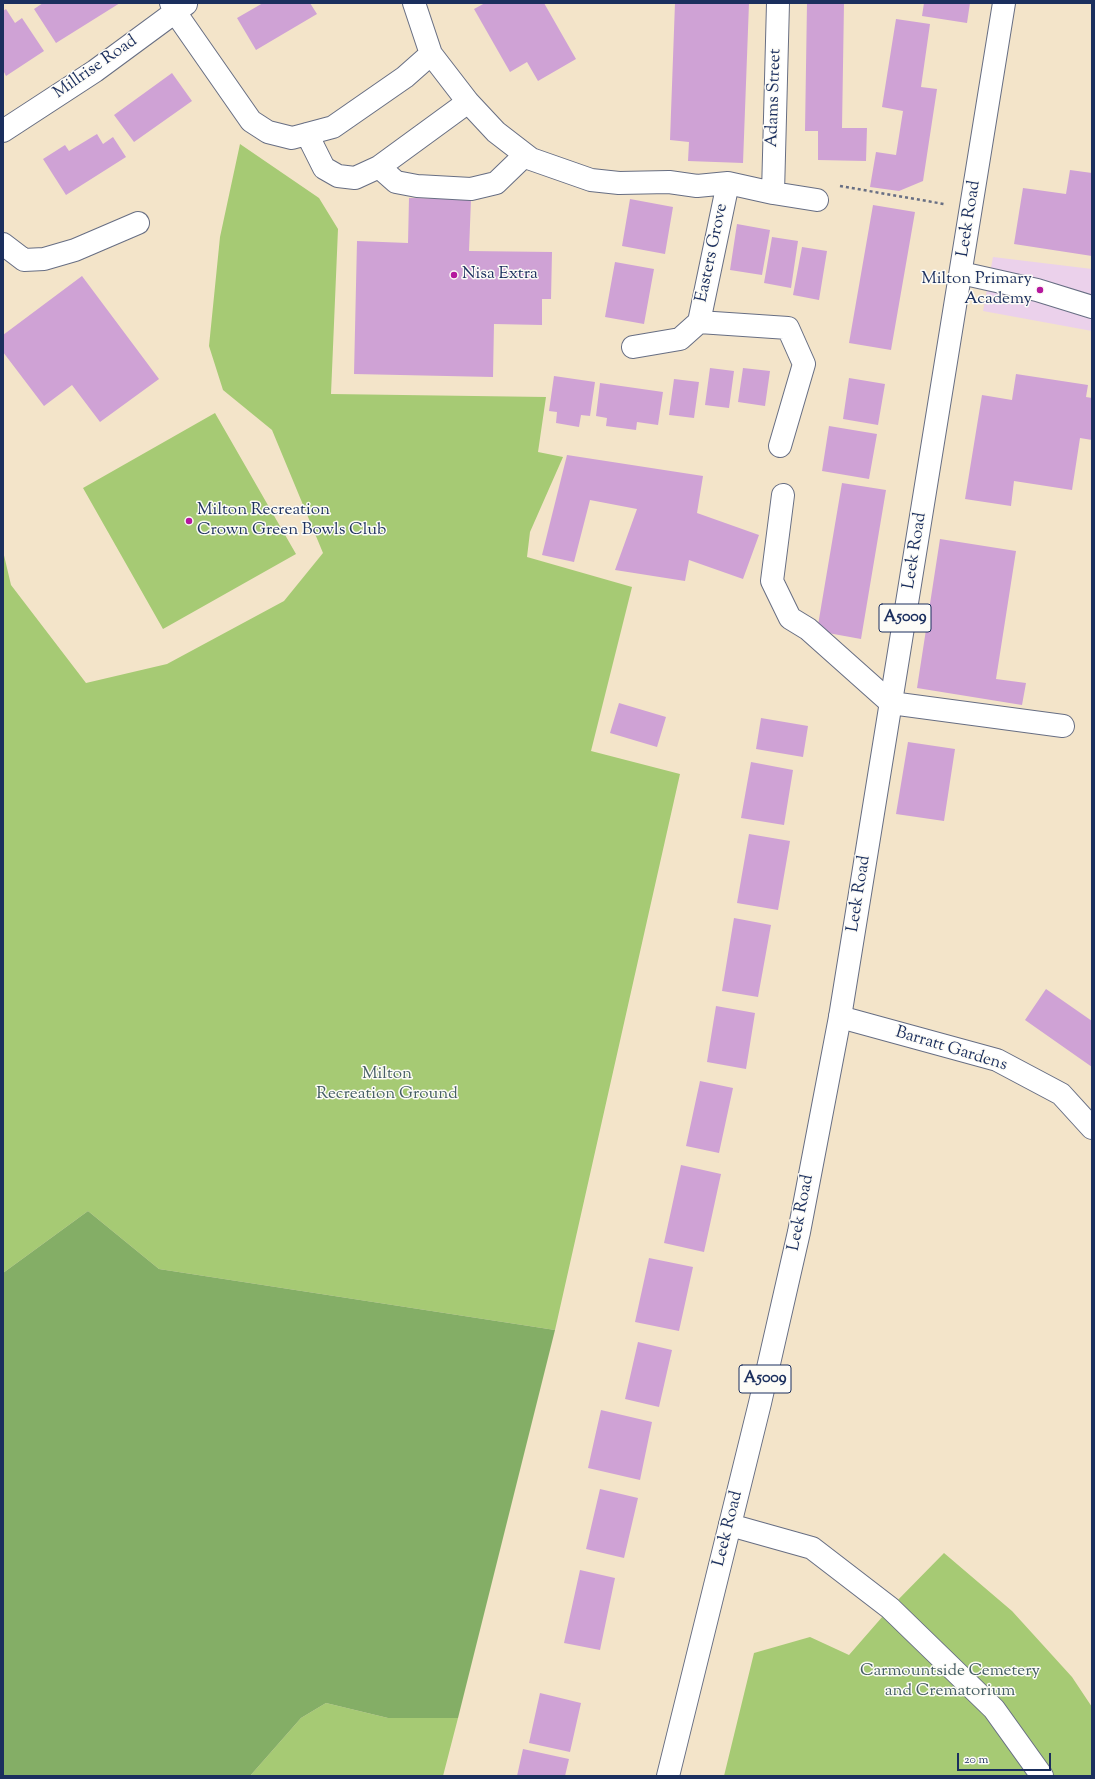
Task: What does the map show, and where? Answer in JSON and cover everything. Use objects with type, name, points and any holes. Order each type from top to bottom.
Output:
[{"type":"main road","points":[[414,3],[431,54],[468,102],[496,132],[531,159],[590,180],[619,183],[669,182],[697,186],[728,183],[773,193],[817,200]]},
{"type":"main road","name":"Adams Street","points":[[773,193],[778,3]]},
{"type":"main road","name":"Leek Road","points":[[668,1776],[760,1403],[799,1232],[840,1017],[1004,3]]},
{"type":"main road","points":[[177,6],[251,121],[268,132],[292,138],[332,127],[405,77],[431,54]]},
{"type":"main road","name":"Millrise Road","points":[[3,131],[95,71],[177,6]]},
{"type":"main road","points":[[307,134],[324,168],[338,176],[355,178],[380,167],[468,102]]},
{"type":"main road","points":[[380,167],[396,182],[417,186],[471,189],[496,183],[525,155]]},
{"type":"main road","name":"Easters Grove","points":[[633,347],[680,339],[699,322],[728,183]]},
{"type":"main road","points":[[3,244],[24,260],[44,259],[75,250],[138,223]]},
{"type":"main road","points":[[961,273],[1036,290],[1092,306]]},
{"type":"main road","name":"Easters Grove","points":[[699,322],[788,328],[804,364],[780,446]]},
{"type":"main road","points":[[783,495],[772,581],[790,618],[808,629],[891,703],[1063,726]]},
{"type":"main road","name":"Barratt Gardens","points":[[840,1017],[997,1060],[1061,1094],[1092,1128]]},
{"type":"main road","points":[[730,1525],[812,1548],[890,1608],[994,1709],[1042,1776]]},
{"type":"path","points":[[817,200],[819,183],[972,208]]},
{"type":"shaded area","name":"Milton Primary Academy","points":[[993,257],[1092,269],[1092,331],[983,311]]},
{"type":"green space","name":"Milton Recreation Ground","points":[[240,144],[319,198],[338,229],[331,394],[546,397],[538,452],[563,457],[530,532],[527,557],[632,587],[591,751],[680,774],[555,1330],[159,1269],[88,1211],[3,1273],[3,551],[11,585],[86,683],[167,664],[284,601],[323,553],[272,430],[223,390],[209,346],[220,237]]},
{"type":"green space","name":"Milton Recreation Crown Green Bowls Club","points":[[215,413],[296,554],[163,629],[83,488]]},
{"type":"green space","points":[[88,1211],[159,1269],[555,1330],[458,1718],[388,1718],[326,1703],[301,1718],[250,1776],[3,1776],[3,1273]]},
{"type":"green space","name":"Carmountside Cemetery and Crematorium","points":[[944,1553],[1012,1611],[1072,1677],[1092,1707],[1092,1776],[724,1776],[754,1653],[810,1637],[849,1655],[890,1608]]},
{"type":"green space","points":[[326,1703],[388,1718],[458,1718],[443,1776],[250,1776],[301,1718]]},
{"type":"building","points":[[43,3],[120,3],[56,43],[34,9]]},
{"type":"building","points":[[263,3],[310,3],[317,14],[256,50],[237,18]]},
{"type":"building","points":[[485,3],[544,3],[576,59],[538,81],[527,62],[510,72],[474,9]]},
{"type":"building","points":[[675,3],[749,3],[743,163],[688,161],[689,142],[670,140]]},
{"type":"building","points":[[807,3],[844,3],[842,128],[867,128],[866,161],[818,160],[818,131],[805,131]]},
{"type":"building","points":[[924,3],[970,3],[967,23],[922,16]]},
{"type":"building","points":[[6,9],[15,23],[22,18],[44,51],[6,76],[3,70],[3,11]]},
{"type":"building","points":[[896,19],[930,24],[921,87],[937,89],[923,181],[899,191],[870,187],[876,152],[896,155],[903,111],[882,107]]},
{"type":"building","points":[[172,73],[192,101],[134,142],[114,115]]},
{"type":"building","points":[[97,134],[103,144],[113,137],[126,157],[66,195],[43,159],[65,145],[69,151]]},
{"type":"building","points":[[1070,170],[1092,173],[1092,256],[1014,244],[1023,188],[1066,194]]},
{"type":"building","name":"Nisa Extra","points":[[409,198],[471,199],[469,251],[552,252],[551,299],[542,299],[542,325],[494,324],[493,377],[354,374],[357,241],[408,243]]},
{"type":"building","points":[[630,199],[673,207],[665,254],[622,246]]},
{"type":"building","points":[[873,205],[915,212],[891,350],[849,343]]},
{"type":"building","points":[[737,224],[770,230],[762,275],[730,270]]},
{"type":"building","points":[[772,237],[798,241],[791,288],[764,283]]},
{"type":"building","points":[[802,247],[827,251],[819,300],[793,295]]},
{"type":"building","points":[[615,262],[654,269],[644,324],[605,317]]},
{"type":"building","points":[[82,276],[159,379],[100,422],[72,385],[44,406],[3,352],[3,335]]},
{"type":"building","points":[[710,368],[734,371],[729,408],[705,405]]},
{"type":"building","points":[[743,368],[770,371],[765,406],[738,402]]},
{"type":"building","points":[[1016,374],[1088,385],[1086,397],[1092,398],[1092,440],[1080,438],[1072,490],[1014,481],[1011,506],[965,499],[982,395],[1012,400]]},
{"type":"building","points":[[554,376],[595,382],[590,416],[581,415],[579,427],[556,423],[557,412],[549,411]]},
{"type":"building","points":[[849,378],[885,384],[878,425],[843,419]]},
{"type":"building","points":[[674,379],[699,382],[694,418],[669,415]]},
{"type":"building","points":[[600,383],[663,392],[658,425],[637,422],[636,430],[606,426],[607,418],[596,416]]},
{"type":"building","points":[[829,426],[877,434],[869,479],[822,471]]},
{"type":"building","points":[[567,455],[703,476],[697,513],[759,535],[743,579],[689,560],[685,581],[615,570],[637,509],[590,500],[574,562],[542,555]]},
{"type":"building","points":[[842,483],[886,490],[861,639],[817,631]]},
{"type":"building","points":[[940,539],[1016,551],[996,679],[1026,683],[1022,705],[917,688]]},
{"type":"building","points":[[619,703],[666,717],[657,747],[610,733]]},
{"type":"building","points":[[761,718],[808,726],[803,757],[756,749]]},
{"type":"building","points":[[908,742],[955,749],[944,821],[896,814]]},
{"type":"building","points":[[751,762],[793,770],[784,825],[741,818]]},
{"type":"building","points":[[749,834],[790,841],[778,910],[737,903]]},
{"type":"building","points":[[734,918],[771,925],[758,997],[722,991]]},
{"type":"building","points":[[1046,989],[1092,1021],[1092,1067],[1025,1020]]},
{"type":"building","points":[[716,1006],[755,1013],[746,1069],[707,1062]]},
{"type":"building","points":[[700,1081],[733,1088],[719,1153],[686,1146]]},
{"type":"building","points":[[681,1165],[721,1174],[704,1252],[664,1243]]},
{"type":"building","points":[[649,1258],[693,1267],[679,1331],[635,1322]]},
{"type":"building","points":[[638,1342],[672,1350],[659,1407],[625,1399]]},
{"type":"building","points":[[601,1410],[652,1422],[640,1480],[588,1468]]},
{"type":"building","points":[[600,1489],[638,1498],[624,1558],[586,1549]]},
{"type":"building","points":[[580,1570],[615,1578],[600,1650],[564,1643]]},
{"type":"building","points":[[540,1693],[581,1703],[570,1752],[529,1743]]},
{"type":"building","points":[[523,1749],[569,1759],[565,1776],[517,1776]]},
{"type":"place","name":"Nisa Extra","points":[[454,275]]},
{"type":"place","name":"Milton Primary Academy","points":[[1040,290]]},
{"type":"place","name":"Milton Recreation Crown Green Bowls Club","points":[[189,521]]}]
